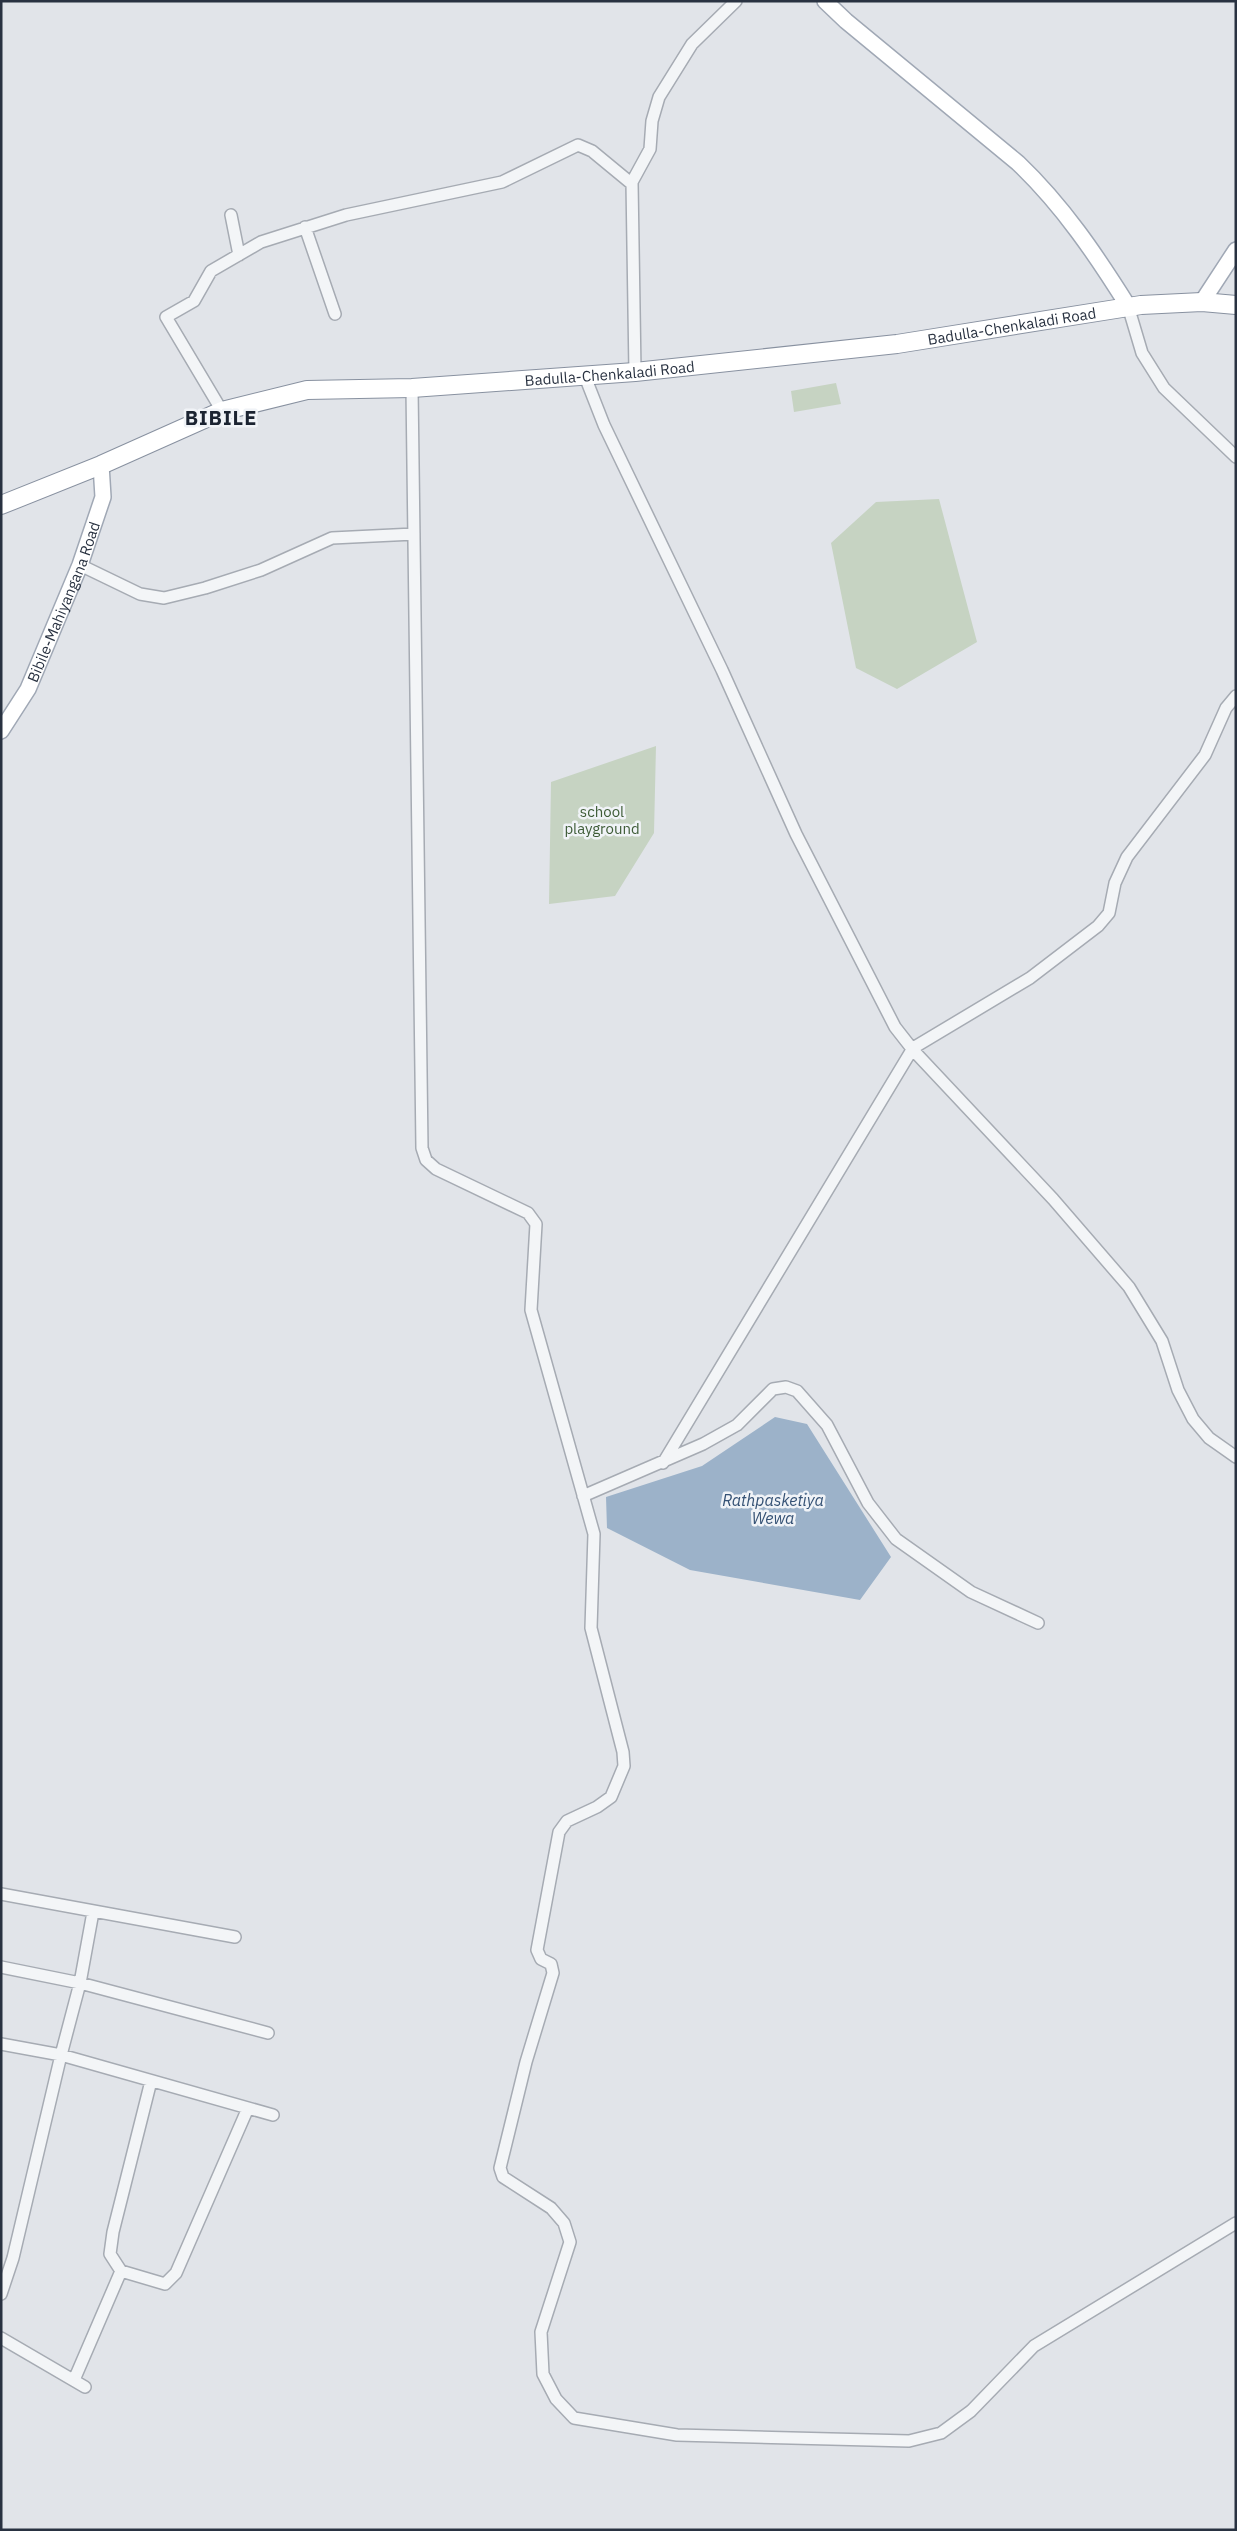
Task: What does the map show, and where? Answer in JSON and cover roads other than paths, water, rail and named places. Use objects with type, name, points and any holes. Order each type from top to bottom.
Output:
[{"type":"highway","name":"Badulla-Chenkaladi Road","points":[[1,505],[101,465],[222,411],[307,390],[412,388],[584,374],[635,372],[898,344],[1128,306],[1202,302],[1236,305]]},
{"type":"main road","points":[[825,1],[846,21],[1018,163],[1038,182],[1076,226],[1128,306]]},
{"type":"main road","points":[[1202,302],[1236,250]]},
{"type":"main road","name":"Bibile-Mahiyangana Road","points":[[1,731],[28,689],[80,565],[102,497],[101,465]]},
{"type":"street","points":[[635,372],[632,184],[650,149],[652,121],[658,97],[692,44],[736,1]]},
{"type":"street","points":[[222,411],[166,318],[194,301],[211,271],[261,242],[346,215],[502,182],[578,145],[592,150],[632,184]]},
{"type":"street","points":[[231,215],[239,255]]},
{"type":"street","points":[[305,227],[335,314]]},
{"type":"street","points":[[1128,306],[1142,353],[1164,388],[1236,456]]},
{"type":"street","points":[[584,374],[604,425],[722,670],[796,834],[895,1027],[913,1050],[1053,1199],[1129,1287],[1162,1341],[1178,1390],[1193,1419],[1209,1438],[1236,1457]]},
{"type":"street","points":[[412,388],[422,1148],[426,1160],[436,1169],[528,1213],[536,1224],[531,1310],[594,1534],[591,1628],[624,1766],[610,1797],[597,1807],[567,1821],[559,1832],[537,1950],[541,1959],[551,1964],[554,1973],[526,2062],[500,2168],[503,2178],[551,2208],[564,2222],[570,2242],[540,2332],[542,2374],[556,2399],[574,2418],[677,2435],[909,2441],[941,2433],[971,2411],[1034,2346],[1236,2223]]},
{"type":"street","points":[[80,565],[140,594],[164,598],[205,588],[261,570],[332,538],[414,534]]},
{"type":"street","points":[[663,1462],[913,1050],[1030,978],[1098,926],[1108,913],[1115,883],[1127,857],[1205,755],[1226,708],[1236,696]]},
{"type":"street","points":[[583,1496],[703,1444],[737,1425],[773,1389],[786,1388],[797,1391],[827,1425],[868,1503],[896,1539],[971,1592],[1038,1623]]},
{"type":"street","points":[[1,1894],[235,1938]]},
{"type":"street","points":[[1,2294],[13,2258],[80,1982],[93,1912]]},
{"type":"street","points":[[1,1967],[80,1982],[268,2033]]},
{"type":"street","points":[[1,2044],[61,2055],[273,2115]]},
{"type":"street","points":[[151,2081],[113,2232],[110,2254],[121,2271],[166,2284],[176,2273],[248,2108]]},
{"type":"street","points":[[74,2380],[121,2271]]},
{"type":"street","points":[[1,2338],[85,2387]]},
{"type":"water","name":"Rathpasketiya Wewa","points":[[775,1417],[807,1424],[891,1557],[860,1600],[690,1570],[607,1528],[606,1497],[702,1466]]},
{"type":"district","name":"BIBILE","points":[[221,417]]},
{"type":"park label","name":"school playground","points":[[602,820]]}]
